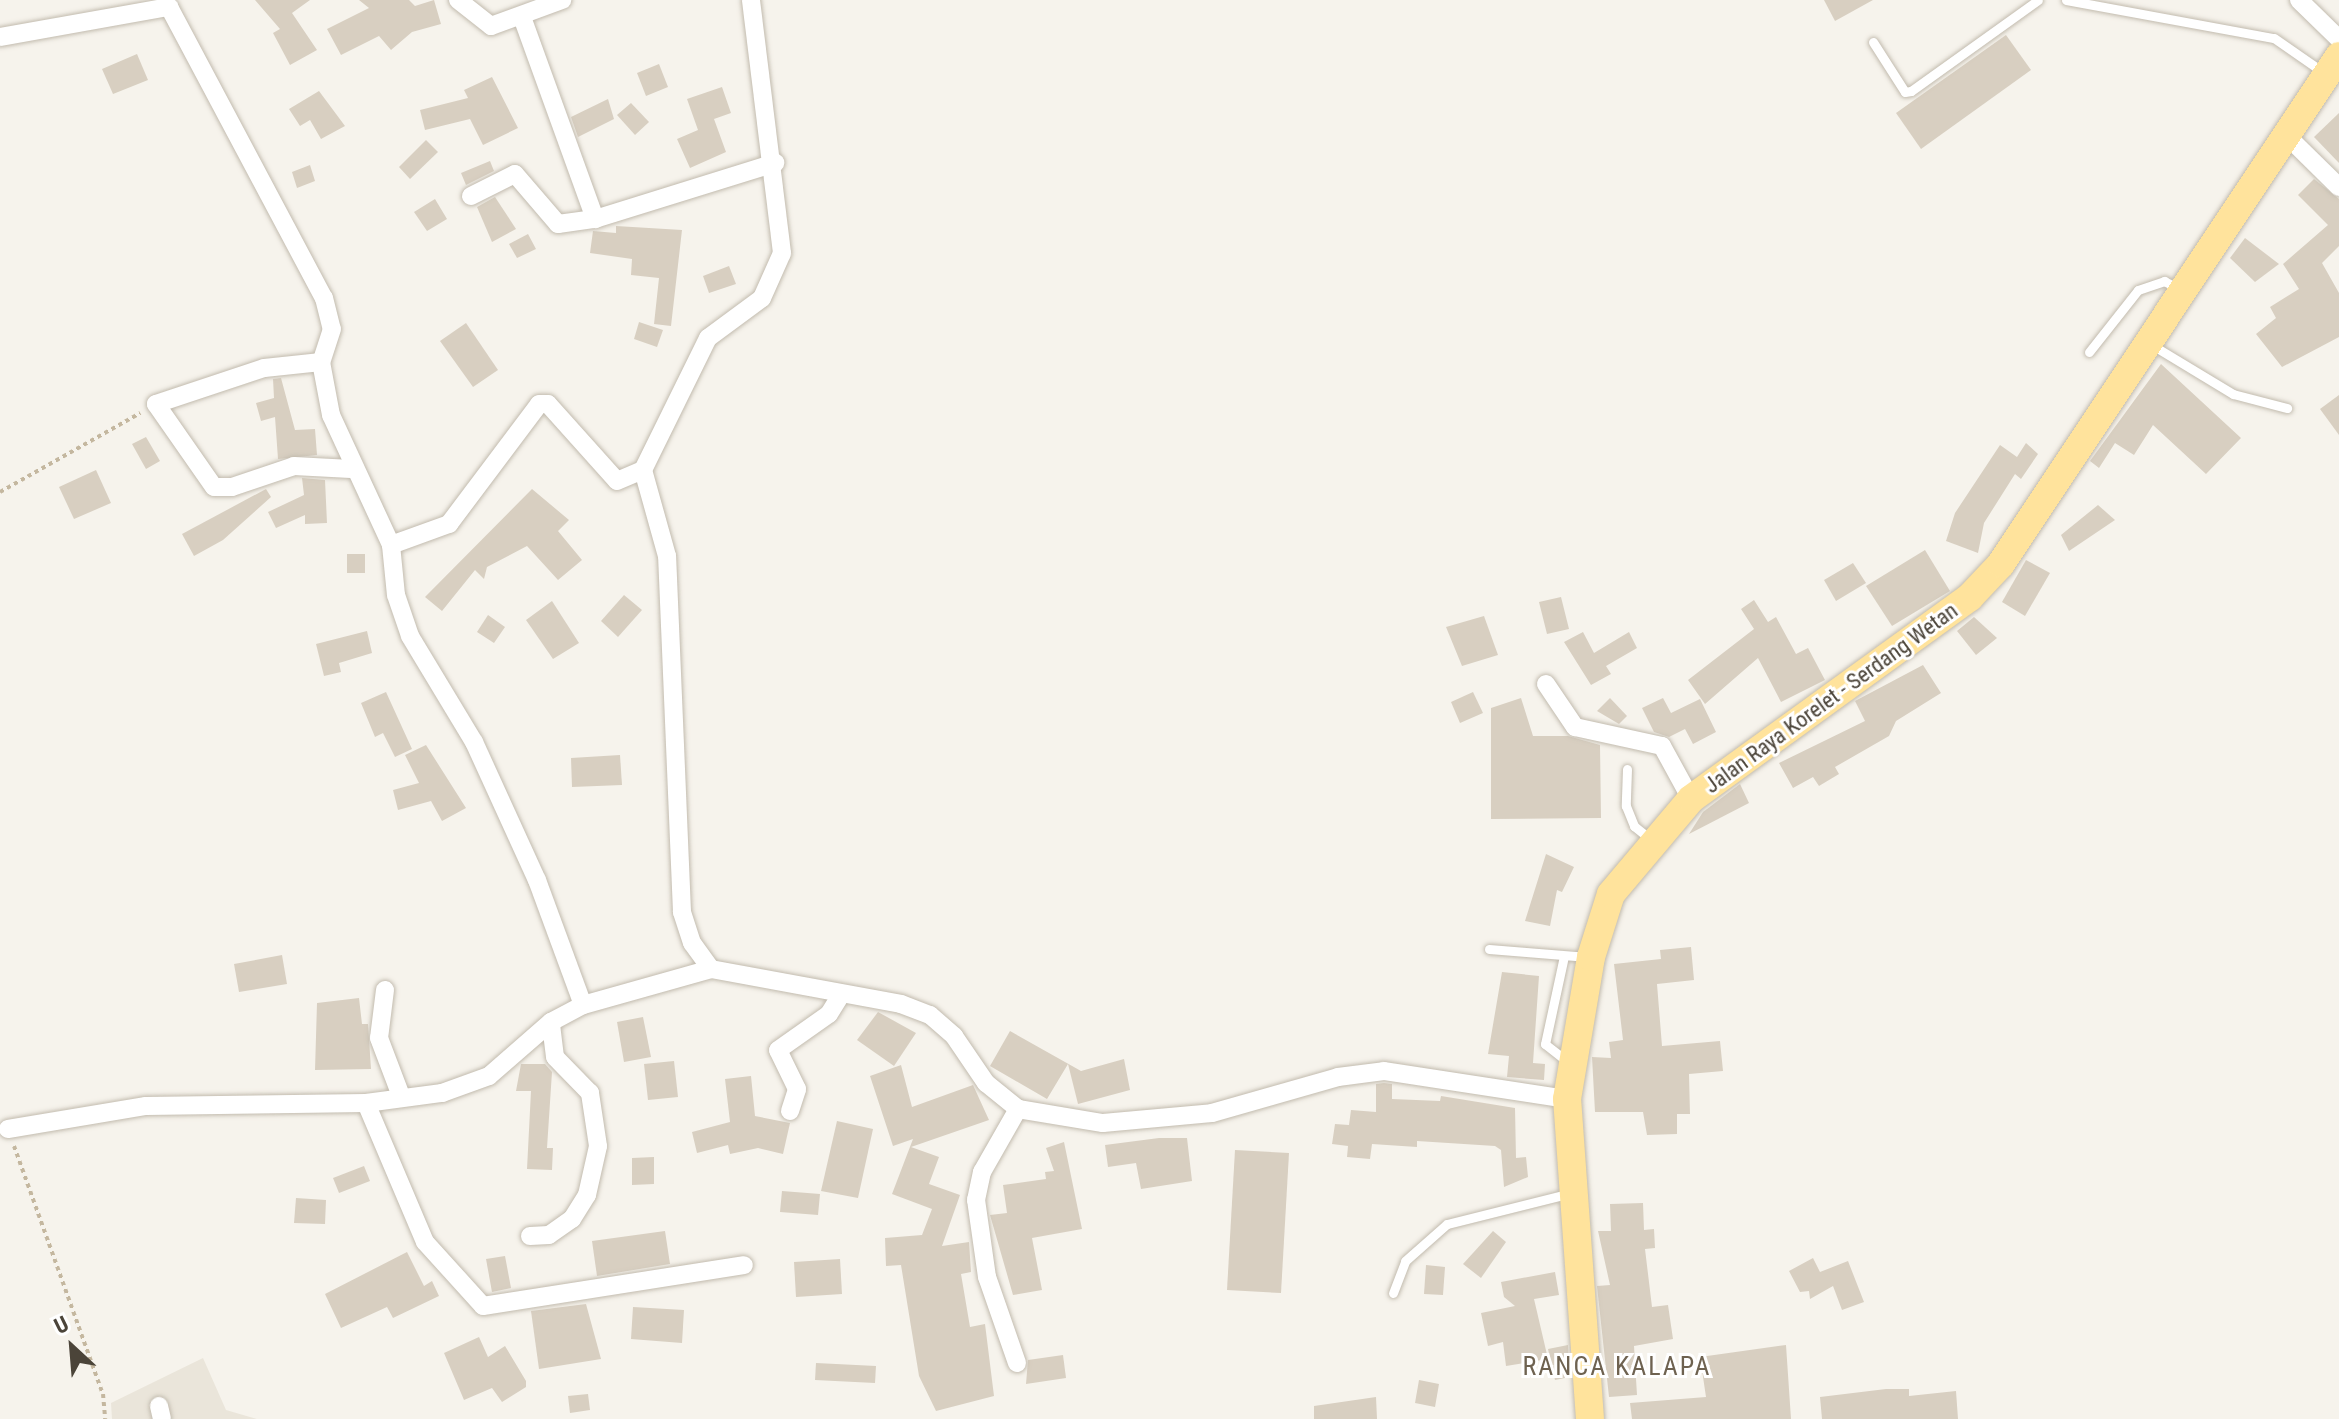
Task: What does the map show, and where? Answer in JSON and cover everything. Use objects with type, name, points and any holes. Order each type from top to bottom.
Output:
[{"type":"main road","name":"Jalan Raya Korelet - Serdang Wetan","points":[[1590,1419],[1567,1099],[1578,956],[1611,894],[1651,840],[1691,799],[1970,597],[2001,564],[2146,341],[2332,65]]},
{"type":"street","points":[[458,0],[491,26],[562,0]]},
{"type":"street","points":[[391,545],[449,524],[539,404],[548,404],[617,481],[643,470],[708,338],[753,308],[769,288],[782,253],[775,163],[751,0]]},
{"type":"street","points":[[2299,0],[2339,39]]},
{"type":"street","points":[[0,37],[169,7],[324,298],[332,329],[321,362],[331,415],[351,469],[391,545],[396,595],[410,636],[474,742],[537,880],[583,1005]]},
{"type":"street","points":[[522,17],[595,219]]},
{"type":"street","points":[[2284,133],[2339,187]]},
{"type":"street","points":[[471,196],[515,174],[558,224],[595,219],[775,163]]},
{"type":"street","points":[[321,362],[264,368],[156,404],[214,487],[232,487],[294,466],[351,469]]},
{"type":"street","points":[[643,470],[667,556],[682,912],[692,943],[711,969]]},
{"type":"street","points":[[1546,684],[1575,727],[1662,746],[1691,799]]},
{"type":"street","points":[[4,1130],[146,1106],[366,1103],[442,1093],[489,1076],[551,1022],[583,1005],[711,969],[930,1015],[954,1036],[986,1083],[1018,1109],[1103,1123],[1212,1113],[1338,1077],[1384,1071],[1567,1099]]},
{"type":"street","points":[[385,990],[379,1038],[401,1096]]},
{"type":"street","points":[[790,1111],[797,1089],[778,1050],[829,1014],[841,995]]},
{"type":"street","points":[[530,1236],[549,1235],[572,1219],[587,1195],[598,1146],[595,1106],[555,1057],[551,1022]]},
{"type":"street","points":[[366,1103],[425,1242],[483,1306],[744,1265]]},
{"type":"street","points":[[1017,1363],[987,1277],[976,1200],[982,1172],[1018,1109]]},
{"type":"lane","points":[[1873,42],[1905,92],[1911,91],[2038,0]]},
{"type":"lane","points":[[2066,0],[2274,38],[2332,65]]},
{"type":"lane","points":[[2089,352],[2138,290],[2164,281],[2182,289]]},
{"type":"lane","points":[[2146,341],[2233,394],[2287,408]]},
{"type":"lane","points":[[1627,769],[1626,806],[1634,826],[1651,840]]},
{"type":"lane","points":[[1489,949],[1578,956]]},
{"type":"lane","points":[[1393,1293],[1405,1261],[1447,1224],[1574,1193]]},
{"type":"path","points":[[0,492],[156,404]]},
{"type":"path","points":[[4,1130],[103,1394],[105,1419]]},
{"type":"shaded area","points":[[203,1358],[226,1410],[257,1419],[112,1419],[111,1403]]},
{"type":"building","points":[[255,0],[310,0],[292,13],[317,50],[290,65],[273,33],[280,29]]},
{"type":"building","points":[[359,0],[409,0],[415,6],[434,0],[441,24],[412,32],[391,50],[379,36],[341,55],[327,29],[369,8]]},
{"type":"building","points":[[1824,0],[1873,0],[1835,21]]},
{"type":"building","points":[[2006,35],[2031,70],[1921,149],[1896,113]]},
{"type":"building","points":[[137,54],[148,80],[113,94],[102,69]]},
{"type":"building","points":[[659,64],[668,87],[646,96],[637,73]]},
{"type":"building","points":[[492,77],[518,128],[483,145],[470,119],[425,130],[420,110],[468,98],[464,90]]},
{"type":"building","points":[[722,87],[731,113],[714,119],[726,152],[690,168],[677,139],[698,130],[687,99]]},
{"type":"building","points":[[319,91],[345,126],[321,139],[310,120],[300,126],[289,109]]},
{"type":"building","points":[[608,99],[614,119],[578,137],[571,117]]},
{"type":"building","points":[[631,103],[649,122],[635,135],[617,115]]},
{"type":"building","points":[[2339,113],[2339,163],[2314,137]]},
{"type":"building","points":[[426,140],[438,152],[410,179],[399,167]]},
{"type":"building","points":[[490,161],[494,171],[466,185],[461,173]]},
{"type":"building","points":[[310,165],[315,181],[297,188],[292,172]]},
{"type":"building","points":[[2314,179],[2339,199],[2339,246],[2322,263],[2339,293],[2339,337],[2282,367],[2256,334],[2276,318],[2270,307],[2299,289],[2283,264],[2328,225],[2298,195]]},
{"type":"building","points":[[495,197],[516,229],[492,242],[477,207]]},
{"type":"building","points":[[435,199],[447,219],[427,231],[414,212]]},
{"type":"building","points":[[616,226],[682,230],[671,326],[654,324],[659,278],[631,275],[632,259],[590,253],[593,231],[616,233]]},
{"type":"building","points":[[528,234],[536,249],[517,258],[509,244]]},
{"type":"building","points":[[2245,238],[2279,264],[2255,282],[2230,258]]},
{"type":"building","points":[[729,266],[736,284],[709,293],[703,276]]},
{"type":"building","points":[[639,322],[663,330],[657,347],[634,339]]},
{"type":"building","points":[[466,323],[498,370],[473,387],[440,341]]},
{"type":"building","points":[[2161,364],[2241,438],[2206,474],[2153,425],[2134,455],[2115,443],[2099,468],[2090,461]]},
{"type":"building","points":[[281,378],[295,430],[315,429],[317,455],[278,459],[275,417],[261,421],[256,403],[274,398],[273,379]]},
{"type":"building","points":[[2339,395],[2339,435],[2320,409]]},
{"type":"building","points":[[146,437],[160,461],[146,469],[132,444]]},
{"type":"building","points":[[2026,443],[2038,454],[2021,479],[2015,474],[1984,523],[1978,553],[1946,541],[1955,513],[2000,445],[2017,457]]},
{"type":"building","points":[[96,470],[111,503],[74,519],[59,487]]},
{"type":"building","points":[[302,478],[325,480],[327,523],[305,524],[305,515],[276,528],[268,512],[304,495]]},
{"type":"building","points":[[266,489],[271,497],[223,540],[194,556],[182,534]]},
{"type":"building","points":[[532,489],[569,520],[558,531],[582,560],[558,580],[527,546],[487,567],[484,579],[475,570],[442,611],[425,597]]},
{"type":"building","points":[[2098,505],[2115,520],[2069,551],[2061,535]]},
{"type":"building","points":[[1925,550],[1950,591],[1892,626],[1866,586]]},
{"type":"building","points":[[347,554],[365,554],[365,573],[347,573]]},
{"type":"building","points":[[2026,560],[2050,573],[2025,616],[2002,602]]},
{"type":"building","points":[[1853,563],[1866,583],[1836,601],[1824,580]]},
{"type":"building","points":[[624,595],[642,610],[618,637],[601,621]]},
{"type":"building","points":[[1561,597],[1569,629],[1547,634],[1539,602]]},
{"type":"building","points":[[1754,600],[1768,622],[1776,617],[1796,654],[1808,648],[1825,680],[1781,702],[1758,658],[1705,704],[1688,680],[1754,629],[1741,609]]},
{"type":"building","points":[[552,601],[579,643],[553,659],[526,620]]},
{"type":"building","points":[[488,615],[505,627],[494,643],[477,632]]},
{"type":"building","points":[[1484,616],[1498,655],[1462,666],[1446,627]]},
{"type":"building","points":[[1974,617],[1997,638],[1976,655],[1957,631]]},
{"type":"building","points":[[367,631],[372,653],[339,663],[341,672],[324,676],[316,644]]},
{"type":"building","points":[[1583,632],[1594,653],[1629,632],[1637,648],[1606,666],[1611,674],[1591,685],[1564,642]]},
{"type":"building","points":[[1923,665],[1941,693],[1896,721],[1889,736],[1835,767],[1839,774],[1819,786],[1813,777],[1793,788],[1779,763],[1865,721],[1855,701]]},
{"type":"building","points":[[386,692],[412,749],[395,757],[383,733],[375,737],[361,703]]},
{"type":"building","points":[[1473,692],[1483,713],[1460,723],[1451,702]]},
{"type":"building","points":[[1521,698],[1533,736],[1568,736],[1600,745],[1601,818],[1491,819],[1491,708]]},
{"type":"building","points":[[1610,698],[1627,716],[1619,724],[1597,711]]},
{"type":"building","points":[[1663,698],[1671,713],[1700,699],[1716,732],[1693,744],[1685,729],[1669,737],[1654,732],[1642,708]]},
{"type":"building","points":[[426,745],[466,808],[442,821],[431,801],[398,810],[393,790],[419,783],[405,755]]},
{"type":"building","points":[[620,755],[622,785],[572,787],[571,758]]},
{"type":"building","points":[[1740,784],[1749,803],[1689,834],[1703,812]]},
{"type":"building","points":[[1546,854],[1574,867],[1562,892],[1557,890],[1550,926],[1525,921]]},
{"type":"building","points":[[1691,947],[1694,980],[1657,984],[1662,1046],[1720,1041],[1723,1071],[1689,1074],[1690,1114],[1677,1114],[1677,1134],[1647,1135],[1643,1112],[1595,1112],[1592,1057],[1611,1058],[1609,1042],[1623,1040],[1614,964],[1661,959],[1660,950]]},
{"type":"building","points":[[282,955],[287,984],[239,992],[234,964]]},
{"type":"building","points":[[1502,972],[1539,976],[1533,1063],[1545,1064],[1544,1080],[1507,1077],[1509,1056],[1488,1054]]},
{"type":"building","points":[[359,998],[362,1024],[368,1024],[371,1069],[315,1070],[317,1003]]},
{"type":"building","points":[[878,1012],[916,1033],[894,1066],[857,1040]]},
{"type":"building","points":[[643,1017],[651,1057],[624,1062],[617,1022]]},
{"type":"building","points":[[1010,1031],[1081,1071],[1124,1059],[1130,1090],[1078,1104],[1068,1064],[1047,1099],[990,1066]]},
{"type":"building","points":[[674,1061],[678,1097],[648,1100],[644,1064]]},
{"type":"building","points":[[521,1064],[545,1064],[552,1072],[547,1148],[553,1148],[552,1170],[527,1169],[531,1091],[516,1091]]},
{"type":"building","points":[[901,1065],[912,1107],[973,1085],[989,1120],[911,1147],[939,1157],[929,1184],[960,1195],[942,1246],[969,1242],[971,1272],[961,1274],[970,1327],[985,1324],[994,1396],[936,1411],[919,1376],[901,1265],[886,1266],[885,1238],[922,1235],[932,1209],[892,1194],[913,1139],[893,1146],[870,1076]]},
{"type":"building","points":[[751,1076],[755,1116],[790,1123],[783,1154],[758,1148],[730,1154],[728,1145],[697,1153],[692,1132],[730,1122],[725,1079]]},
{"type":"building","points":[[1376,1084],[1392,1084],[1392,1099],[1440,1101],[1441,1096],[1515,1108],[1516,1158],[1526,1157],[1528,1177],[1504,1187],[1501,1150],[1495,1146],[1417,1141],[1417,1147],[1372,1144],[1370,1159],[1347,1157],[1348,1146],[1332,1144],[1335,1124],[1349,1125],[1351,1110],[1376,1112]]},
{"type":"building","points":[[837,1121],[873,1129],[858,1198],[821,1191]]},
{"type":"building","points":[[1187,1138],[1192,1181],[1141,1189],[1136,1163],[1108,1167],[1105,1145]]},
{"type":"building","points":[[1064,1142],[1082,1229],[1032,1238],[1042,1290],[1013,1295],[990,1215],[1007,1213],[1003,1185],[1046,1179],[1045,1172],[1054,1171],[1046,1148]]},
{"type":"building","points":[[1235,1150],[1289,1153],[1281,1293],[1227,1290]]},
{"type":"building","points":[[654,1157],[654,1184],[632,1185],[632,1158]]},
{"type":"building","points":[[364,1166],[370,1181],[339,1193],[333,1178]]},
{"type":"building","points":[[782,1191],[820,1194],[818,1215],[780,1212]]},
{"type":"building","points":[[296,1198],[326,1200],[325,1224],[294,1223]]},
{"type":"building","points":[[1643,1203],[1644,1230],[1654,1229],[1655,1248],[1645,1249],[1652,1307],[1668,1305],[1673,1339],[1634,1346],[1637,1395],[1609,1397],[1597,1286],[1610,1285],[1598,1231],[1611,1231],[1610,1204]]},
{"type":"building","points":[[665,1231],[670,1264],[597,1276],[592,1241]]},
{"type":"building","points":[[1493,1231],[1506,1242],[1481,1278],[1463,1264]]},
{"type":"building","points":[[407,1252],[424,1286],[432,1281],[439,1296],[393,1318],[387,1307],[341,1328],[325,1294]]},
{"type":"building","points":[[505,1256],[511,1288],[492,1292],[486,1259]]},
{"type":"building","points":[[1813,1258],[1820,1272],[1848,1261],[1864,1302],[1842,1310],[1833,1286],[1810,1299],[1809,1291],[1800,1292],[1789,1271]]},
{"type":"building","points":[[840,1259],[842,1294],[796,1297],[794,1262]]},
{"type":"building","points":[[1426,1265],[1445,1267],[1443,1295],[1424,1294]]},
{"type":"building","points":[[1555,1272],[1559,1295],[1534,1299],[1548,1359],[1506,1366],[1503,1342],[1488,1346],[1481,1313],[1515,1306],[1504,1297],[1501,1282]]},
{"type":"building","points":[[586,1304],[601,1359],[539,1369],[531,1311]]},
{"type":"building","points":[[633,1307],[684,1310],[682,1343],[631,1339]]},
{"type":"building","points":[[479,1337],[488,1357],[505,1346],[526,1381],[526,1387],[502,1402],[492,1388],[464,1400],[444,1353]]},
{"type":"building","points":[[1568,1345],[1570,1377],[1555,1380],[1548,1349]]},
{"type":"building","points":[[1786,1345],[1791,1419],[1632,1419],[1630,1403],[1706,1397],[1700,1357]]},
{"type":"building","points":[[1063,1355],[1066,1378],[1026,1384],[1028,1360]]},
{"type":"building","points":[[816,1363],[876,1366],[875,1383],[815,1380]]},
{"type":"building","points":[[1419,1380],[1439,1384],[1435,1407],[1415,1403]]},
{"type":"building","points":[[1909,1389],[1909,1396],[1956,1391],[1958,1419],[1822,1419],[1820,1397]]},
{"type":"building","points":[[588,1394],[590,1410],[570,1413],[568,1396]]},
{"type":"building","points":[[1376,1397],[1377,1419],[1314,1419],[1314,1406]]},
{"type":"district","name":"RANCA KALAPA","points":[[1617,1367]]}]
